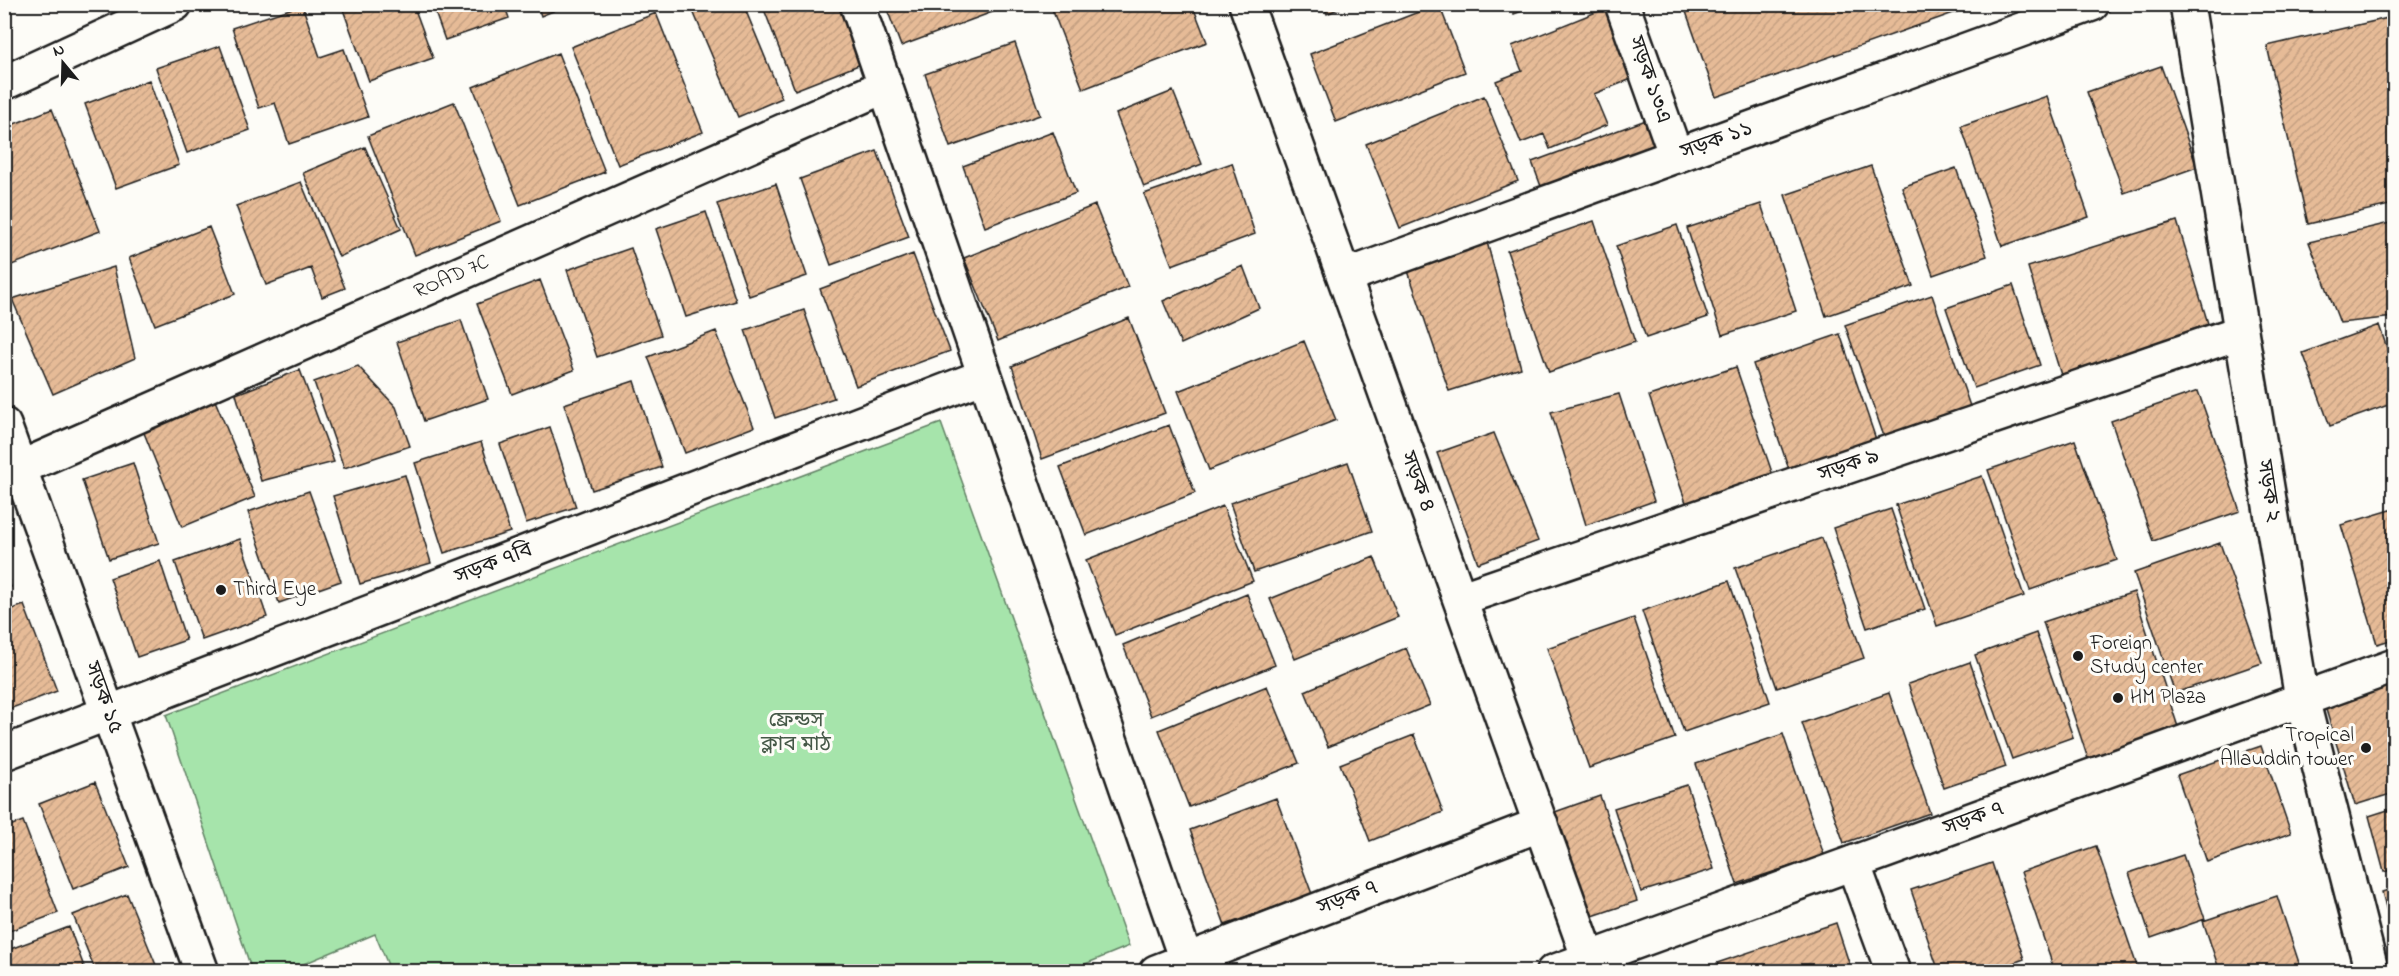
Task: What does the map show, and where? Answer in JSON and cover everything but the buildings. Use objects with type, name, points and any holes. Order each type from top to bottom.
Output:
[{"type":"street","points":[[4,83],[175,4]]},
{"type":"street","points":[[857,4],[1186,960]]},
{"type":"street","name":"সড়ক ৪","points":[[1246,4],[1589,959]]},
{"type":"street","name":"সড়ক ১৩এ","points":[[1622,4],[1676,156]]},
{"type":"street","name":"সড়ক ১১","points":[[1342,271],[1360,272],[1676,156],[2041,13],[2092,4]]},
{"type":"street","name":"সড়ক ২","points":[[2187,4],[2302,699],[2372,972]]},
{"type":"street","name":"ROAD 7C","points":[[20,468],[885,86]]},
{"type":"street","name":"সড়ক ৯","points":[[1457,591],[1468,596],[2241,332]]},
{"type":"street","name":"সড়ক ৭বি","points":[[4,753],[984,376]]},
{"type":"street","name":"সড়ক ১৫","points":[[4,425],[202,972]]},
{"type":"street","name":"সড়ক ৭","points":[[1553,972],[2394,666]]},
{"type":"street","name":"সড়ক ৭","points":[[1156,972],[1541,824]]},
{"type":"street","points":[[1853,863],[1893,972]]},
{"type":"green space","name":"ফ্রেন্ডস ক্লাব মাঠ","points":[[941,423],[1129,946],[1066,972],[391,972],[375,934],[287,971],[252,971],[166,715]]},
{"type":"place","name":"Third Eye","points":[[221,590]]},
{"type":"place","name":"Foreign Study center","points":[[2078,656]]},
{"type":"place","name":"HM Plaza","points":[[2118,698]]},
{"type":"place","name":"Tropical Allauddin tower","points":[[2366,748]]}]
